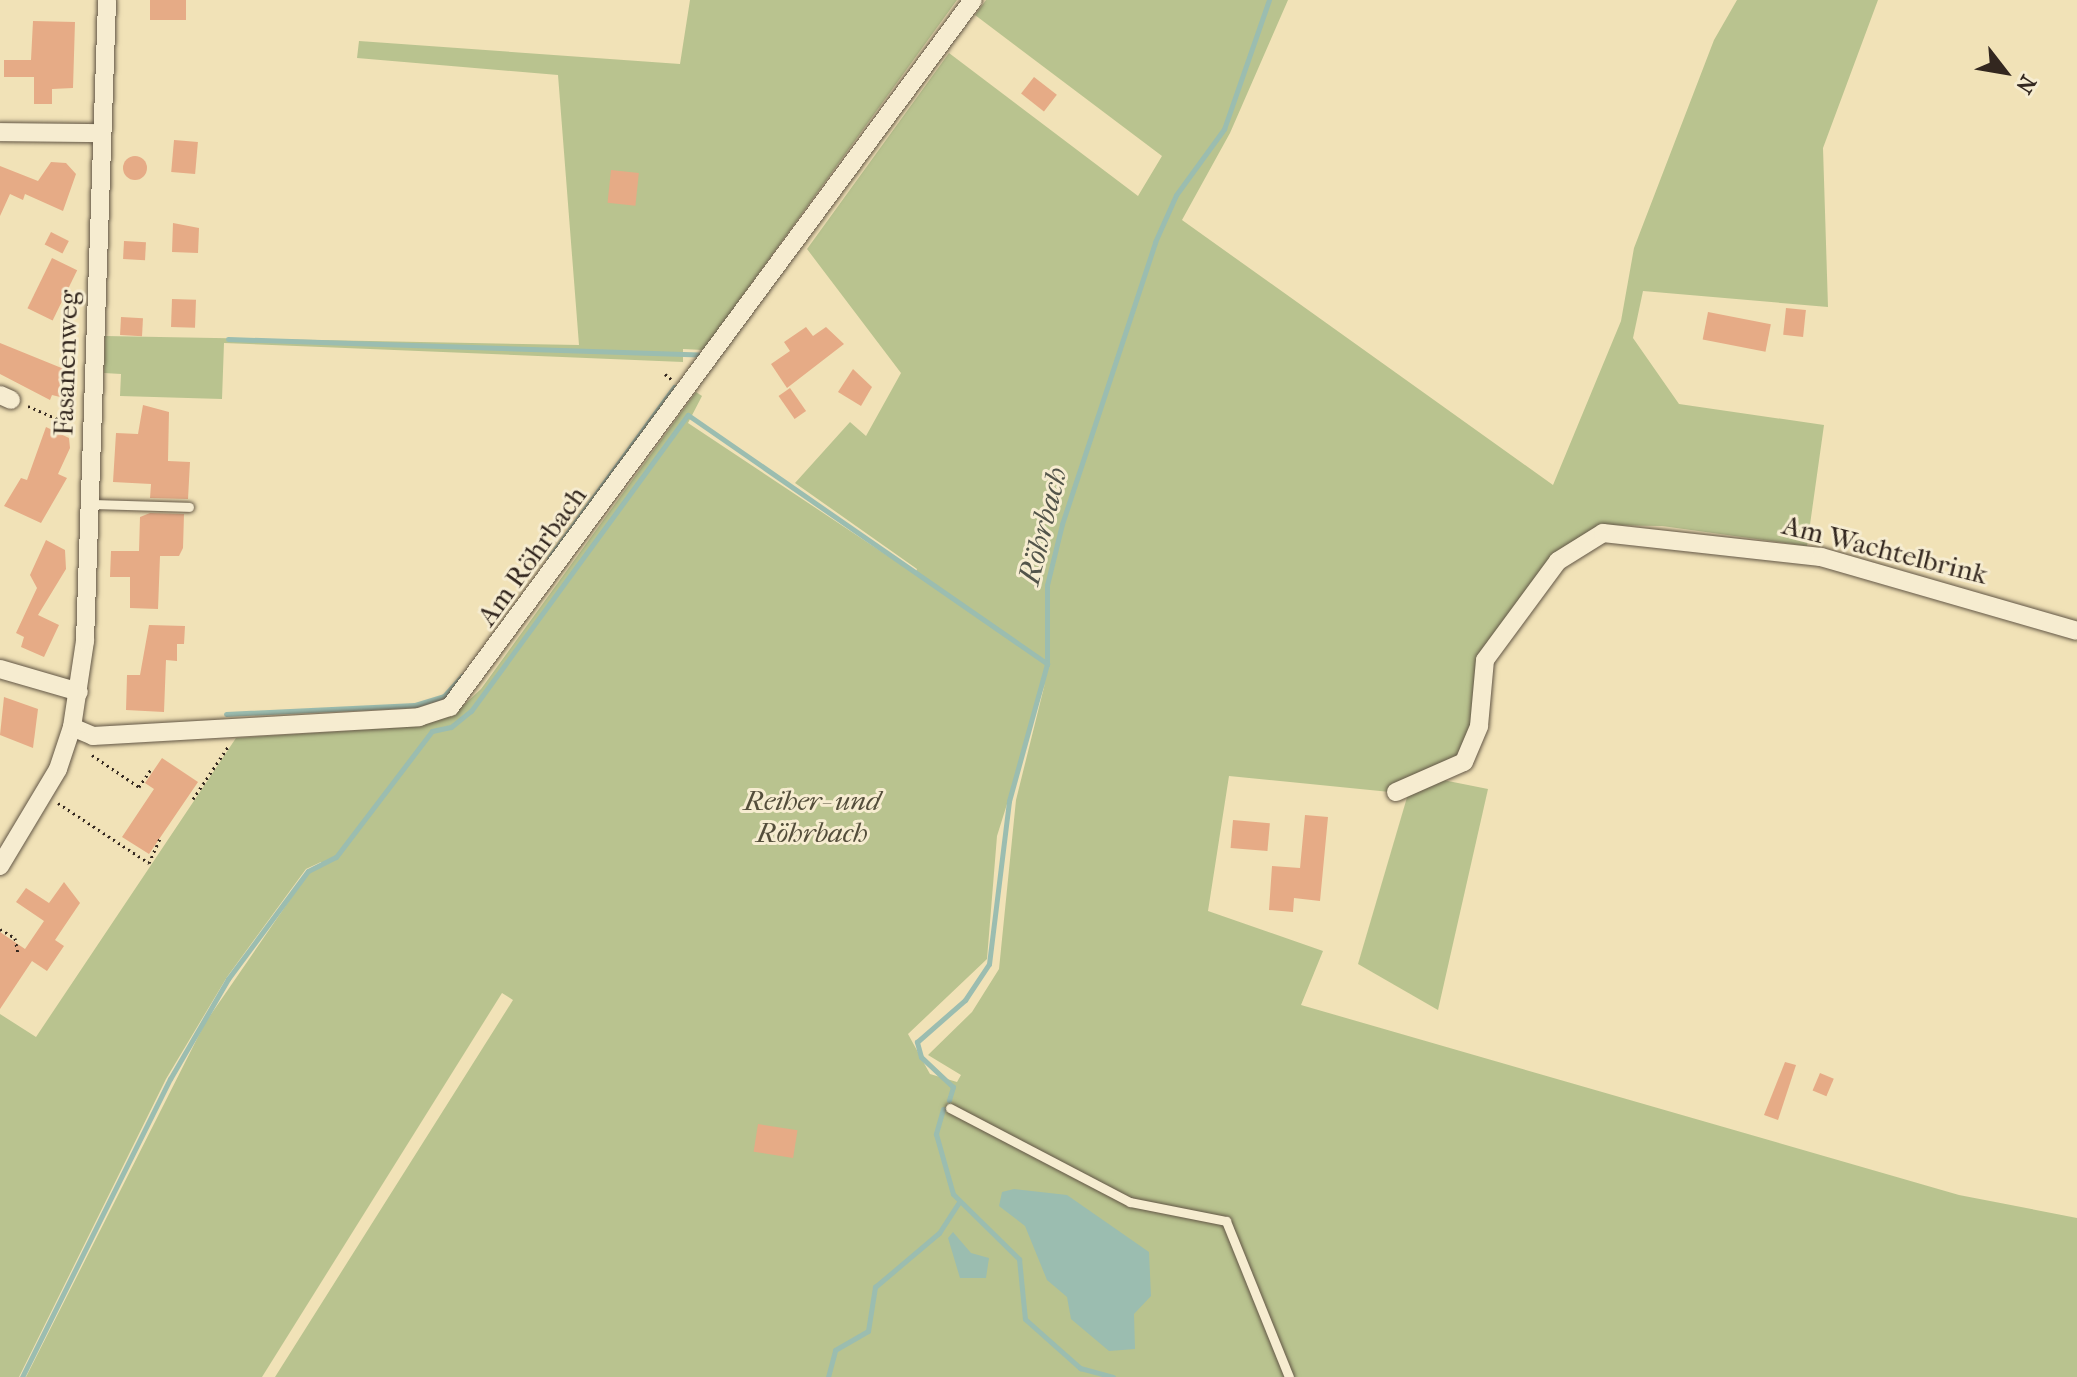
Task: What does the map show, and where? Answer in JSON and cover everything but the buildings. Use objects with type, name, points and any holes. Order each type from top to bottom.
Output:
[{"type":"street","name":"Fasanenweg","points":[[72,727],[79,692],[89,504],[107,0]]},
{"type":"street","name":"Am Röhrbach","points":[[72,727],[93,736],[419,717],[450,707],[973,0]]},
{"type":"street","points":[[0,132],[101,133]]},
{"type":"street","name":"Am Wachtelbrink","points":[[1396,792],[1464,762],[1479,726],[1485,660],[1558,561],[1603,533],[1821,557],[2077,631]]},
{"type":"street","points":[[0,669],[79,692]]},
{"type":"street","points":[[0,866],[44,794],[72,727]]},
{"type":"lane","points":[[89,504],[189,507]]},
{"type":"lane","points":[[950,1108],[1130,1202],[1226,1221],[1289,1377]]},
{"type":"path","points":[[6,398],[92,429]]},
{"type":"path","points":[[193,799],[230,743],[229,728]]},
{"type":"path","points":[[93,736],[91,754],[139,787],[151,769]]},
{"type":"path","points":[[44,794],[149,863],[160,838]]},
{"type":"path","points":[[0,929],[15,938],[18,954]]},
{"type":"green space","points":[[690,0],[957,0],[703,350],[683,349],[683,362],[224,343],[222,399],[120,396],[121,374],[104,373],[105,336],[579,345],[558,75],[357,58],[359,41],[680,64]]},
{"type":"green space","name":"Reiher- und Röhrbach","points":[[986,0],[1288,0],[1230,133],[1182,220],[1553,485],[1621,321],[1634,248],[1714,40],[1737,0],[1878,0],[1823,148],[1828,307],[1643,291],[1633,338],[1679,404],[1824,425],[1807,546],[1662,526],[1602,525],[1480,657],[1474,723],[1460,758],[1390,792],[1229,776],[1208,911],[1323,951],[1301,1005],[1959,1195],[2077,1218],[2077,1377],[275,1377],[513,1000],[502,993],[262,1377],[26,1377],[205,1023],[309,872],[323,866],[321,862],[306,869],[227,977],[166,1079],[19,1377],[0,1377],[0,1014],[36,1037],[236,738],[406,727],[455,713],[481,689],[696,392],[702,396],[688,423],[915,574],[917,569],[795,483],[850,422],[866,436],[901,373],[807,249],[949,53],[1138,196],[1162,156],[975,15]],"holes":[[[1045,683],[1016,800],[999,969],[972,1012],[928,1055],[961,1075],[957,1082],[930,1074],[908,1034],[987,959],[997,836]]]},
{"type":"green space","points":[[1443,780],[1488,789],[1438,1010],[1358,964],[1408,794]]},
{"type":"shaded area","points":[[1014,1189],[1067,1195],[1149,1252],[1151,1296],[1134,1314],[1135,1349],[1109,1351],[1071,1319],[1067,1297],[1047,1280],[1025,1226],[999,1206],[1002,1192]]},
{"type":"shaded area","points":[[953,1232],[971,1253],[989,1258],[986,1278],[960,1278],[948,1238]]},
{"type":"waterway","name":"Röhrbach","points":[[949,1100],[953,1087],[921,1057],[917,1042],[965,1000],[989,964],[1009,801],[1047,664],[1047,585],[1062,524],[1155,242],[1176,195],[1224,129],[1269,0]]},
{"type":"waterway","points":[[228,339],[699,355]]},
{"type":"waterway","points":[[549,558],[674,387]]},
{"type":"waterway","points":[[22,1377],[170,1079],[228,979],[308,871],[336,857],[432,731],[451,727],[471,711],[688,415],[1047,664]]},
{"type":"waterway","points":[[226,714],[415,705],[444,696],[462,676]]},
{"type":"waterway","name":"Röhrbach","points":[[943,1109],[936,1134],[953,1194],[1019,1259],[1025,1319],[1080,1368],[1113,1377]]},
{"type":"waterway","points":[[828,1377],[835,1350],[868,1331],[875,1287],[939,1233],[959,1202]]}]
